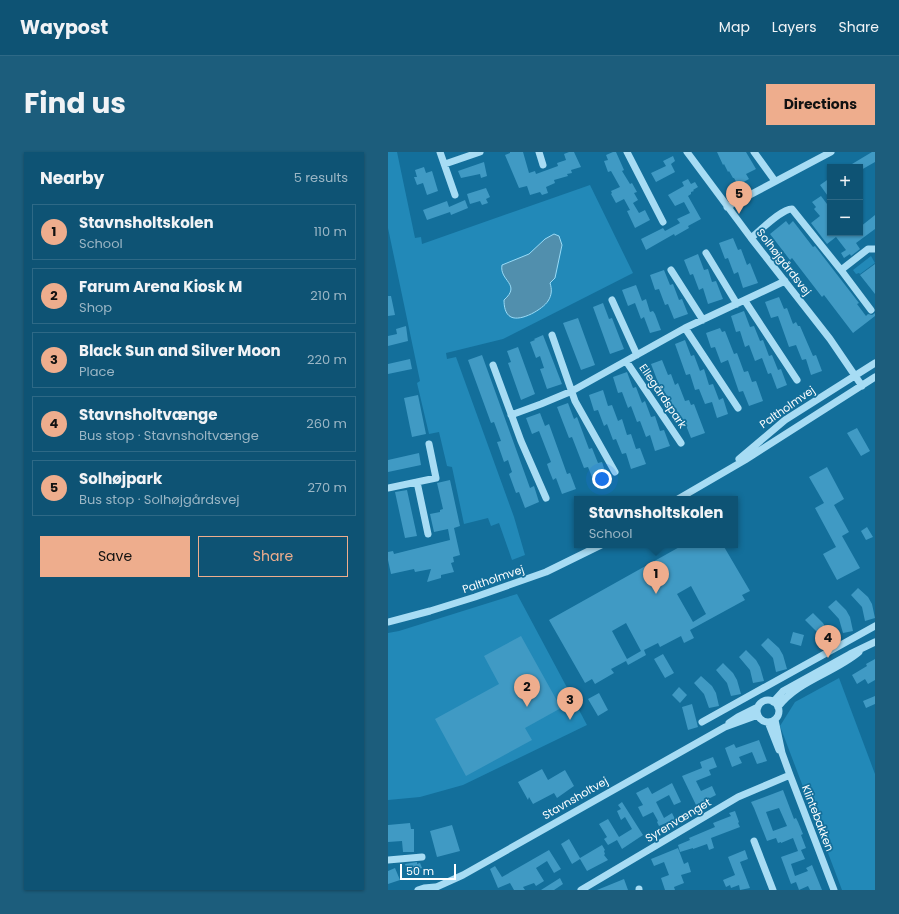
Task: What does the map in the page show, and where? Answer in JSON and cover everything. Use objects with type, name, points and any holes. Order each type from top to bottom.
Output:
[{"type":"street","points":[[440,152],[455,195]]},
{"type":"street","points":[[444,164],[480,152]]},
{"type":"street","points":[[539,152],[543,165]]},
{"type":"street","points":[[627,152],[663,222]]},
{"type":"street","name":"Solhøjgårdsvej","points":[[687,152],[751,238],[830,339],[862,386]]},
{"type":"street","points":[[754,152],[775,181]]},
{"type":"street","points":[[727,206],[831,152]]},
{"type":"street","points":[[751,238],[782,213],[792,209],[871,310]]},
{"type":"street","points":[[841,270],[868,249],[875,249]]},
{"type":"street","points":[[706,254],[737,304]]},
{"type":"street","points":[[670,270],[703,320]]},
{"type":"street","name":"Ellegårdspark","points":[[511,415],[572,391],[685,328],[785,281]]},
{"type":"street","name":"Ellegårdspark","points":[[612,300],[637,355]]},
{"type":"street","points":[[745,301],[797,380]]},
{"type":"street","points":[[685,328],[738,408]]},
{"type":"street","points":[[552,335],[575,402],[615,472]]},
{"type":"street","name":"Ellegårdspark","points":[[626,361],[681,443]]},
{"type":"street","name":"Paltholmvej","points":[[716,476],[785,420],[875,363]]},
{"type":"street","points":[[493,365],[521,441],[546,498]]},
{"type":"street","name":"Paltholmvej","points":[[683,496],[745,460],[875,377]]},
{"type":"street","points":[[388,488],[436,478],[429,444]]},
{"type":"street","points":[[417,482],[428,534]]},
{"type":"street","name":"Paltholmvej","points":[[388,622],[460,602],[546,572],[595,548]]},
{"type":"street","points":[[702,722],[875,626]]},
{"type":"street","points":[[775,704],[815,676],[852,658],[864,648],[875,642]]},
{"type":"street","points":[[808,663],[815,676]]},
{"type":"street","points":[[765,701],[775,704],[779,714],[771,721],[763,720],[758,711],[761,704],[765,701]]},
{"type":"street","name":"Stavnsholtvej","points":[[418,890],[424,888],[432,889],[463,875],[725,727],[738,716],[758,711]]},
{"type":"street","name":"Klintebakken","points":[[771,721],[834,890]]},
{"type":"street","name":"Syrenvænget","points":[[581,890],[738,797],[790,775]]},
{"type":"street","points":[[754,841],[773,890]]},
{"type":"street","points":[[388,860],[422,857]]},
{"type":"shaded area","points":[[388,152],[397,152],[415,238],[421,237],[422,244],[590,185],[633,273],[503,339],[446,353],[447,359],[456,357],[514,517],[525,555],[512,560],[499,523],[491,526],[488,518],[464,524],[452,467],[447,466],[439,432],[429,434],[417,383],[420,381],[388,228]]},
{"type":"shaded area","points":[[554,234],[559,236],[562,245],[555,278],[550,283],[551,292],[549,299],[542,308],[531,314],[520,318],[509,316],[506,312],[504,300],[509,295],[511,290],[509,282],[502,270],[502,265],[529,254],[545,239]]},
{"type":"shaded area","points":[[871,256],[875,263],[860,274],[856,274],[853,270]]},
{"type":"shaded area","points":[[517,594],[587,725],[463,785],[420,797],[388,800],[388,633],[399,631]]},
{"type":"shaded area","points":[[839,678],[875,774],[875,890],[842,890],[780,726],[795,702]]},
{"type":"building","points":[[510,152],[523,152],[529,173],[535,171],[536,174],[558,166],[557,163],[566,160],[564,154],[569,152],[574,152],[581,167],[571,170],[572,173],[567,174],[568,176],[554,180],[555,183],[546,187],[548,193],[542,195],[540,192],[530,195],[527,186],[519,188],[505,155]]},
{"type":"building","points":[[616,152],[624,170],[622,171],[637,192],[634,193],[638,200],[633,203],[639,213],[645,210],[650,220],[635,228],[627,211],[630,210],[624,199],[616,203],[611,194],[611,191],[620,187],[611,171],[608,172],[604,161],[608,160],[606,155]]},
{"type":"building","points":[[717,152],[746,152],[756,169],[746,174],[749,179],[738,185],[724,164],[723,165]]},
{"type":"building","points":[[872,152],[875,152],[875,162],[863,169],[863,164],[852,164]]},
{"type":"building","points":[[673,156],[675,161],[671,164],[675,172],[656,182],[651,173],[666,166],[663,161]]},
{"type":"building","points":[[484,162],[487,176],[481,178],[480,174],[461,178],[458,171]]},
{"type":"building","points":[[424,167],[426,173],[432,171],[438,191],[427,195],[423,183],[417,185],[414,177],[417,177],[415,170]]},
{"type":"building","points":[[688,179],[691,184],[695,182],[698,187],[688,196],[701,219],[688,226],[689,228],[675,236],[674,234],[646,250],[641,239],[663,228],[665,231],[680,223],[677,219],[690,213],[684,202],[675,206],[668,195],[684,186],[682,182]]},
{"type":"building","points":[[827,180],[827,195],[820,185]]},
{"type":"building","points":[[486,188],[490,197],[486,199],[488,203],[482,205],[480,201],[470,204],[467,194]]},
{"type":"building","points":[[821,196],[827,204],[827,236],[863,236],[863,225],[875,215],[875,229],[856,243],[860,249],[851,256],[850,254],[844,258],[841,253],[846,250],[836,237],[827,244],[811,223],[820,216],[814,209],[816,207],[812,202]]},
{"type":"building","points":[[465,200],[468,208],[451,215],[450,212],[427,220],[423,210],[447,201],[449,207]]},
{"type":"building","points":[[786,221],[789,225],[793,221],[813,247],[815,246],[859,303],[857,304],[866,316],[868,314],[872,315],[875,313],[875,316],[853,333],[824,295],[822,297],[792,258],[790,260],[770,234]]},
{"type":"building","points":[[733,238],[738,250],[741,249],[747,265],[750,263],[758,283],[743,288],[738,272],[734,274],[728,258],[725,259],[719,243]]},
{"type":"building","points":[[698,254],[704,270],[708,269],[712,282],[716,281],[723,299],[708,304],[703,288],[699,290],[693,274],[690,275],[684,260]]},
{"type":"building","points":[[875,264],[875,294],[860,275]]},
{"type":"building","points":[[664,270],[670,285],[673,284],[679,300],[682,299],[688,314],[674,319],[668,304],[665,305],[659,289],[655,290],[650,275]]},
{"type":"building","points":[[636,285],[642,301],[646,299],[650,312],[653,311],[655,314],[661,330],[650,333],[644,317],[641,319],[635,303],[628,306],[622,290]]},
{"type":"building","points":[[388,296],[391,296],[395,315],[388,316]]},
{"type":"building","points":[[779,297],[784,309],[787,308],[793,324],[796,322],[798,326],[800,326],[813,356],[816,355],[822,371],[811,375],[806,359],[802,360],[796,345],[789,347],[778,316],[771,318],[765,302]]},
{"type":"building","points":[[603,303],[609,319],[612,318],[624,349],[610,354],[593,307]]},
{"type":"building","points":[[744,311],[750,327],[754,326],[760,341],[763,340],[769,356],[772,355],[778,370],[781,369],[787,385],[777,389],[771,373],[768,374],[762,358],[755,361],[749,345],[745,347],[740,331],[736,332],[731,316]]},
{"type":"building","points":[[578,318],[595,365],[581,370],[563,323]]},
{"type":"building","points":[[406,326],[408,341],[388,346],[388,336],[397,334],[396,329]]},
{"type":"building","points":[[720,328],[722,332],[725,331],[734,354],[737,353],[744,372],[748,371],[752,382],[756,381],[763,401],[749,406],[743,391],[739,392],[728,360],[721,363],[715,347],[711,348],[706,333]]},
{"type":"building","points":[[543,335],[562,384],[547,389],[540,369],[544,368],[540,356],[536,358],[530,342]]},
{"type":"building","points":[[685,340],[691,356],[694,355],[700,371],[704,369],[709,385],[713,384],[719,400],[723,398],[728,414],[717,418],[712,402],[705,404],[699,389],[695,390],[690,374],[686,375],[675,344]]},
{"type":"building","points":[[518,347],[535,394],[521,400],[508,363],[511,362],[507,351]]},
{"type":"building","points":[[482,355],[530,488],[534,486],[539,502],[525,508],[519,492],[516,493],[509,474],[512,472],[508,460],[504,462],[497,442],[501,441],[494,422],[491,423],[468,360]]},
{"type":"building","points":[[410,359],[412,369],[388,374],[388,364]]},
{"type":"building","points":[[662,360],[668,375],[671,374],[675,385],[678,383],[685,401],[689,400],[691,405],[694,404],[705,433],[691,438],[685,423],[682,424],[676,408],[672,410],[661,384],[659,385],[651,364]]},
{"type":"building","points":[[627,372],[633,388],[636,387],[642,403],[645,401],[651,417],[655,416],[660,431],[664,430],[670,446],[655,451],[650,435],[646,437],[640,421],[637,422],[631,406],[628,408],[622,392],[618,393],[613,377]]},
{"type":"building","points":[[603,390],[608,406],[612,405],[618,421],[622,419],[627,435],[631,434],[636,449],[640,448],[646,464],[631,469],[626,453],[622,454],[616,439],[613,440],[607,424],[604,426],[598,410],[594,411],[589,395]]},
{"type":"building","points":[[418,395],[426,434],[412,437],[404,398]]},
{"type":"building","points":[[568,403],[574,419],[577,417],[589,449],[592,448],[598,463],[602,462],[607,477],[594,482],[588,467],[584,468],[572,437],[569,438],[557,407]]},
{"type":"building","points":[[540,413],[545,426],[549,424],[567,474],[570,473],[576,489],[562,494],[556,478],[553,480],[547,464],[551,462],[539,431],[532,434],[526,418]]},
{"type":"building","points":[[857,428],[870,451],[861,456],[847,433]]},
{"type":"building","points":[[419,453],[421,465],[388,472],[388,460]]},
{"type":"building","points":[[827,467],[844,499],[834,505],[849,532],[842,536],[860,568],[837,580],[823,554],[836,547],[815,508],[824,503],[809,477]]},
{"type":"building","points":[[450,480],[460,526],[454,528],[460,555],[453,557],[454,562],[451,563],[454,572],[441,575],[441,578],[427,582],[431,569],[415,572],[414,569],[391,574],[388,552],[393,551],[394,554],[450,540],[448,529],[434,532],[430,514],[440,512],[440,510],[443,509],[437,483]]},
{"type":"building","points":[[407,490],[417,536],[405,538],[395,492]]},
{"type":"building","points":[[867,527],[873,537],[866,540],[861,531]]},
{"type":"building","points":[[678,548],[725,548],[750,591],[742,595],[745,600],[690,630],[694,638],[684,643],[681,636],[660,647],[658,643],[644,650],[646,655],[628,665],[626,661],[611,669],[614,673],[595,684],[592,679],[585,683],[549,620]],"holes":[[[691,586],[706,614],[693,622],[677,594]],[[626,623],[641,651],[627,659],[612,631]]]},
{"type":"building","points":[[858,588],[868,597],[872,604],[875,618],[865,621],[862,607],[851,595]]},
{"type":"building","points":[[836,600],[846,610],[850,617],[853,631],[843,633],[839,619],[828,607]]},
{"type":"building","points":[[813,613],[823,623],[827,630],[831,645],[805,620]]},
{"type":"building","points":[[793,632],[804,635],[801,646],[790,643]]},
{"type":"building","points":[[521,636],[561,708],[525,728],[532,740],[466,776],[435,719],[499,684],[484,656]]},
{"type":"building","points":[[768,638],[779,648],[783,655],[787,669],[776,672],[773,658],[761,645]]},
{"type":"building","points":[[746,650],[756,660],[760,667],[764,681],[753,683],[750,670],[739,657]]},
{"type":"building","points":[[663,654],[674,673],[665,678],[654,659]]},
{"type":"building","points":[[875,659],[875,680],[868,684],[865,679],[857,684],[852,675]]},
{"type":"building","points":[[723,663],[733,673],[737,680],[741,694],[731,696],[727,683],[716,670]]},
{"type":"building","points":[[701,676],[712,686],[716,693],[719,706],[709,708],[704,694],[694,683]]},
{"type":"building","points":[[679,687],[687,695],[680,703],[672,695]]},
{"type":"building","points":[[599,693],[608,710],[598,716],[588,699]]},
{"type":"building","points":[[875,696],[875,704],[866,708],[863,701]]},
{"type":"building","points":[[692,704],[698,727],[688,730],[682,707]]},
{"type":"building","points":[[759,740],[767,761],[757,764],[752,752],[739,757],[742,763],[732,767],[725,748],[734,744],[736,748]]},
{"type":"building","points":[[713,757],[717,767],[709,770],[711,775],[696,781],[701,791],[712,786],[716,795],[696,805],[682,776],[702,768],[700,762]]},
{"type":"building","points":[[542,769],[548,780],[565,770],[574,786],[557,798],[554,793],[533,804],[529,797],[528,800],[518,782]]},
{"type":"building","points":[[672,783],[681,802],[674,805],[669,795],[656,802],[664,818],[672,813],[675,819],[659,826],[653,812],[643,817],[638,807],[643,805],[636,793],[648,787],[652,794]]},
{"type":"building","points":[[783,790],[794,819],[796,818],[803,834],[801,835],[806,848],[801,850],[805,859],[791,864],[795,876],[808,871],[806,868],[812,865],[822,890],[810,890],[808,886],[799,890],[796,882],[791,884],[781,857],[798,851],[793,838],[781,843],[778,843],[776,838],[767,841],[751,802]],"holes":[[[779,808],[787,826],[773,831],[766,812]]]},
{"type":"building","points":[[622,802],[643,835],[622,849],[617,840],[608,845],[604,839],[607,837],[599,824],[608,819],[619,837],[632,829],[625,817],[621,820],[617,811],[621,809],[618,805]]},
{"type":"building","points":[[735,811],[740,827],[711,838],[714,848],[709,850],[707,844],[680,852],[678,845],[690,840],[689,838],[715,827],[713,823],[731,816],[729,813]]},
{"type":"building","points":[[410,823],[411,829],[414,829],[414,852],[403,852],[402,841],[388,842],[388,825]]},
{"type":"building","points":[[452,825],[460,851],[437,857],[430,831]]},
{"type":"building","points":[[569,839],[580,858],[602,845],[605,850],[604,855],[608,860],[587,871],[580,859],[572,864],[561,844]]},
{"type":"building","points":[[678,848],[684,864],[688,862],[691,872],[681,875],[684,883],[674,887],[675,890],[665,890],[661,878],[669,875],[664,862],[654,866],[651,859]]},
{"type":"building","points":[[549,850],[561,869],[554,873],[547,861],[536,868],[544,881],[536,886],[534,883],[523,887],[525,890],[514,890],[510,883],[498,888],[490,869],[495,866],[502,877]]},
{"type":"building","points":[[745,850],[748,859],[740,862],[750,888],[740,890],[739,885],[731,888],[730,885],[726,887],[723,880],[735,875],[728,857]]},
{"type":"building","points":[[417,862],[417,864],[420,863],[422,868],[419,869],[420,872],[409,876],[405,864]]},
{"type":"building","points":[[395,868],[400,880],[388,884],[388,871]]},
{"type":"building","points":[[560,878],[563,884],[554,890],[541,890]]},
{"type":"building","points":[[624,879],[628,890],[597,890]]},
{"type":"place","name":"Solhøjpark","points":[[739,214]]},
{"type":"place","name":"Stavnsholtskolen","points":[[656,594]]},
{"type":"place","name":"Stavnsholtvænge","points":[[828,658]]},
{"type":"place","name":"Farum Arena Kiosk M","points":[[527,707]]},
{"type":"place","name":"Black Sun and Silver Moon","points":[[570,720]]}]
